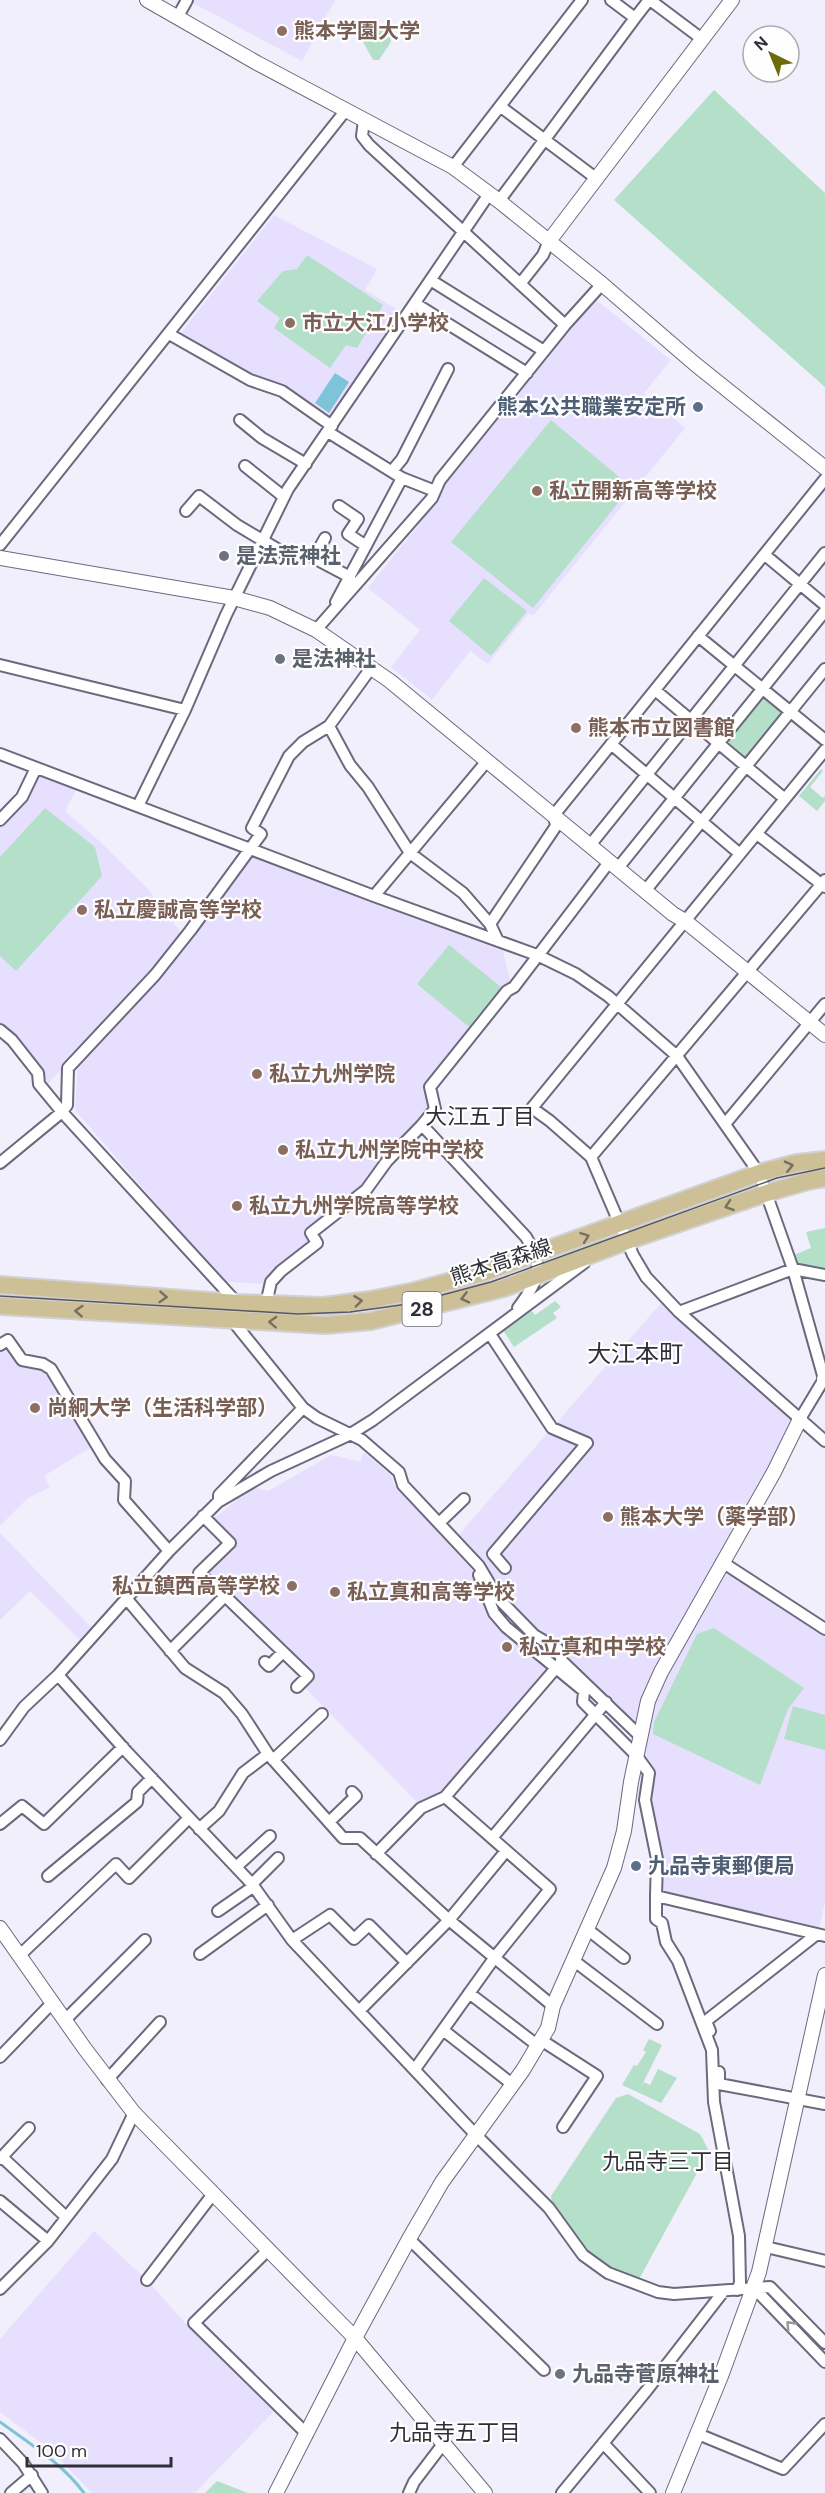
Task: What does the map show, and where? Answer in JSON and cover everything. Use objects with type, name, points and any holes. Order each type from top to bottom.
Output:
[{"type":"main road","name":"熊本高森線","points":[[0,1285],[237,1303],[323,1306],[370,1300],[415,1291],[476,1274],[759,1173],[797,1163],[825,1160]]},
{"type":"main road","name":"熊本高森線","points":[[0,1306],[326,1325],[372,1321],[504,1288],[627,1241],[767,1193],[808,1181],[825,1179]]},
{"type":"street","points":[[147,0],[257,63],[453,167],[549,241],[695,364],[825,468]]},
{"type":"street","points":[[177,18],[188,0]]},
{"type":"street","points":[[453,167],[582,0]]},
{"type":"street","points":[[611,0],[635,18]]},
{"type":"street","points":[[138,806],[185,710],[234,598],[284,497],[464,232],[545,140],[649,0],[702,39]]},
{"type":"street","points":[[520,284],[543,255],[549,241],[732,0]]},
{"type":"street","points":[[501,107],[597,178]]},
{"type":"street","points":[[0,545],[346,110]]},
{"type":"street","points":[[364,120],[362,136],[369,145],[565,325]]},
{"type":"street","points":[[432,281],[544,351]]},
{"type":"street","points":[[316,630],[432,498],[440,480],[565,325],[602,284]]},
{"type":"street","points":[[416,304],[527,374]]},
{"type":"street","points":[[169,334],[250,380],[282,391],[330,429],[397,474],[435,491]]},
{"type":"street","points":[[329,616],[366,546],[402,459],[448,369]]},
{"type":"street","points":[[240,420],[262,438],[306,464]]},
{"type":"street","points":[[245,466],[284,497]]},
{"type":"street","points":[[490,924],[556,826],[554,815],[825,479]]},
{"type":"street","points":[[186,511],[199,496],[237,525],[289,556]]},
{"type":"street","points":[[339,506],[358,519],[348,534],[366,546]]},
{"type":"street","points":[[325,538],[314,558],[350,577]]},
{"type":"street","points":[[591,844],[825,553]]},
{"type":"street","points":[[765,555],[825,605]]},
{"type":"street","points":[[0,558],[234,598],[270,608],[316,630],[390,681],[591,844],[645,891],[686,921],[825,1035]]},
{"type":"street","points":[[266,1304],[271,1282],[281,1271],[317,1243],[311,1233],[366,1191],[387,1161],[422,1125],[435,1109],[430,1087],[507,991],[514,987],[537,955],[614,864],[674,798],[825,611]]},
{"type":"street","points":[[698,636],[825,740]]},
{"type":"street","points":[[0,665],[185,710]]},
{"type":"street","points":[[0,1163],[67,1106],[68,1068],[155,975],[190,931],[261,834],[252,828],[289,756],[303,742],[329,726],[371,668]]},
{"type":"street","points":[[645,891],[825,669]]},
{"type":"street","points":[[655,690],[785,799]]},
{"type":"street","points":[[329,726],[350,765],[368,787],[410,853],[463,893],[490,924],[498,941]]},
{"type":"street","points":[[611,744],[740,854]]},
{"type":"street","points":[[825,750],[532,1108],[591,1157],[627,1241],[646,1277],[679,1312],[825,1441]]},
{"type":"street","points":[[0,754],[374,896],[537,955],[576,974],[608,996],[677,1056],[759,1173],[793,1269],[825,1378],[800,1419],[774,1472],[661,1672],[648,1701],[636,1755],[624,1831],[616,1859],[553,2006],[548,2028],[512,2084],[442,2182],[355,2338],[276,2493]]},
{"type":"street","points":[[374,896],[487,760]]},
{"type":"street","points":[[0,820],[22,797],[36,768]]},
{"type":"street","points":[[591,1157],[824,884],[757,834]]},
{"type":"street","points":[[725,1124],[825,1004]]},
{"type":"street","points":[[0,1030],[12,1040],[38,1073],[39,1084],[62,1112],[237,1303]]},
{"type":"street","points":[[422,1125],[526,1237],[537,1254],[537,1275],[513,1315]]},
{"type":"street","points":[[0,1740],[24,1707],[58,1675],[169,1551],[218,1502],[271,1471],[349,1435],[374,1420],[599,1252]]},
{"type":"street","points":[[679,1312],[793,1269],[825,1275]]},
{"type":"street","points":[[504,1288],[516,1304],[513,1315]]},
{"type":"street","points":[[232,1320],[303,1408],[317,1418],[362,1440],[399,1472],[403,1485],[479,1566],[498,1598],[534,1635],[558,1649],[559,1665],[584,1691],[583,1702],[636,1755],[649,1773],[645,1800],[657,1859],[656,1919],[662,1923],[666,1942],[678,1961],[712,2050],[714,2102],[739,2236],[740,2283],[737,2290]]},
{"type":"street","points":[[490,1334],[552,1428],[587,1443],[493,1554],[505,1568]]},
{"type":"street","points":[[0,1345],[8,1340],[22,1360],[44,1364],[51,1369],[105,1458],[125,1481],[124,1500],[169,1551]]},
{"type":"street","points":[[218,1502],[219,1495],[303,1408]]},
{"type":"street","points":[[349,1435],[349,1441],[359,1445],[392,1472],[395,1484],[477,1571],[494,1613],[506,1627],[606,1702],[640,1736]]},
{"type":"street","points":[[439,1523],[464,1499]]},
{"type":"street","points":[[203,1516],[230,1543],[199,1573],[308,1676],[297,1687]]},
{"type":"street","points":[[722,1562],[824,1627]]},
{"type":"street","points":[[171,1651],[225,1596]]},
{"type":"street","points":[[126,1598],[185,1668],[224,1693],[242,1714],[270,1757],[343,1838],[360,1838],[449,1920],[553,2006]]},
{"type":"street","points":[[265,1662],[269,1666],[283,1652]]},
{"type":"street","points":[[376,1854],[421,1808],[445,1797],[559,1665]]},
{"type":"street","points":[[58,1675],[253,1885],[292,1940],[475,2134],[549,2208],[583,2255],[608,2273],[639,2286],[674,2294],[770,2287],[825,2343]]},
{"type":"street","points":[[492,1838],[595,1712],[606,1702]]},
{"type":"street","points":[[199,1829],[219,1811],[243,1773],[270,1757],[322,1714]]},
{"type":"street","points":[[0,1824],[22,1806],[44,1824],[123,1747]]},
{"type":"street","points":[[48,1876],[137,1802],[138,1792],[152,1778]]},
{"type":"street","points":[[328,1822],[357,1797]]},
{"type":"street","points":[[415,2069],[495,1957],[550,1889],[445,1797]]},
{"type":"street","points":[[20,1955],[116,1864],[129,1878],[189,1818]]},
{"type":"street","points":[[236,1867],[270,1836]]},
{"type":"street","points":[[359,2010],[449,1920],[506,1851]]},
{"type":"street","points":[[218,1911],[253,1885],[278,1858]]},
{"type":"street","points":[[656,1896],[821,1935]]},
{"type":"street","points":[[200,1954],[268,1905]]},
{"type":"street","points":[[292,1940],[330,1915],[354,1940],[369,1925],[407,1963]]},
{"type":"street","points":[[587,1929],[624,1958]]},
{"type":"street","points":[[2,1935],[20,1955],[107,2080],[134,2113],[355,2338],[485,2493]]},
{"type":"street","points":[[821,1935],[706,2021],[718,2050],[719,2084],[825,2104]]},
{"type":"street","points":[[65,2020],[145,1940]]},
{"type":"street","points":[[573,1960],[657,2024]]},
{"type":"street","points":[[674,2493],[754,2288],[825,1975]]},
{"type":"street","points":[[469,1994],[539,2043],[597,2076],[562,2127]]},
{"type":"street","points":[[0,2057],[53,2002]]},
{"type":"street","points":[[107,2080],[160,2022]]},
{"type":"street","points":[[443,2030],[512,2084]]},
{"type":"street","points":[[0,2289],[48,2241],[112,2159],[134,2113]]},
{"type":"street","points":[[29,2128],[1,2158],[66,2217]]},
{"type":"street","points":[[147,2280],[213,2194]]},
{"type":"street","points":[[0,2201],[48,2241]]},
{"type":"street","points":[[409,2239],[544,2370]]},
{"type":"street","points":[[765,2247],[825,2261]]},
{"type":"street","points":[[268,2250],[194,2323],[307,2434]]},
{"type":"street","points":[[754,2288],[825,2362]]},
{"type":"street","points":[[562,2493],[723,2292]]},
{"type":"street","points":[[698,2434],[783,2469],[825,2424]]},
{"type":"street","points":[[0,2439],[32,2475],[42,2493]]},
{"type":"street","points":[[603,2443],[650,2493]]},
{"type":"street","points":[[409,2493],[414,2482],[444,2444]]},
{"type":"street","points":[[11,2493],[32,2475]]},
{"type":"shaded area","name":"熊本学園大学","points":[[192,0],[335,0],[302,61],[191,2]]},
{"type":"shaded area","name":"市立大江小学校","points":[[274,215],[377,269],[365,290],[400,311],[331,417],[284,386],[252,376],[179,335]]},
{"type":"shaded area","name":"私立開新高等学校","points":[[595,299],[671,360],[644,393],[685,428],[533,616],[529,613],[488,664],[470,651],[432,700],[391,667],[420,630],[368,588],[438,500],[443,482]]},
{"type":"shaded area","name":"私立慶誠高等学校","points":[[35,773],[77,788],[65,811],[146,887],[182,934],[178,943],[47,1085],[43,1075],[0,1025],[0,825]]},
{"type":"shaded area","name":"私立九州学院","points":[[252,857],[503,951],[510,981],[430,1081],[425,1091],[431,1103],[430,1111],[367,1184],[308,1232],[314,1242],[266,1284],[224,1282],[75,1110],[78,1066],[189,945],[190,938]]},
{"type":"shaded area","name":"熊本大学（薬学部）","points":[[661,1303],[792,1419],[792,1425],[651,1676],[642,1696],[635,1727],[599,1689],[583,1680],[501,1599],[456,1538]]},
{"type":"shaded area","name":"尚絅大学（生活科学部）","points":[[5,1343],[47,1370],[93,1446],[44,1476],[50,1487],[28,1498],[0,1526],[0,1347]]},
{"type":"shaded area","points":[[363,1452],[391,1475],[394,1485],[478,1576],[492,1612],[551,1670],[440,1798],[420,1805],[302,1685],[313,1673],[204,1575],[233,1542],[212,1520],[238,1499],[257,1488],[268,1491],[331,1455],[361,1462]]},
{"type":"shaded area","points":[[0,1533],[91,1627],[80,1640],[30,1591],[0,1620]]},
{"type":"shaded area","name":"熊本大学（薬学部）","points":[[725,1569],[825,1634],[825,1902],[819,1929],[659,1892],[641,1755],[653,1700]]},
{"type":"shaded area","points":[[94,2231],[147,2280],[185,2323],[279,2406],[195,2493],[92,2493],[53,2452],[0,2412],[0,2339]]},
{"type":"green space","points":[[361,19],[368,20],[390,34],[391,42],[379,60],[373,60],[356,29],[356,22]]},
{"type":"green space","points":[[714,90],[825,193],[825,387],[614,200]]},
{"type":"green space","points":[[307,255],[383,305],[357,348],[346,345],[330,368],[274,328],[280,318],[257,301],[283,271],[297,269]]},
{"type":"green space","points":[[551,420],[631,487],[533,608],[451,542]]},
{"type":"green space","points":[[484,578],[527,611],[491,656],[449,621]]},
{"type":"green space","points":[[764,694],[786,712],[747,758],[726,740]]},
{"type":"green space","points":[[821,769],[823,771],[810,787],[823,798],[825,796],[825,801],[817,811],[799,796]]},
{"type":"green space","points":[[45,808],[95,847],[102,876],[16,971],[0,956],[0,857]]},
{"type":"green space","points":[[449,945],[501,987],[469,1027],[417,984]]},
{"type":"green space","points":[[825,1228],[825,1270],[800,1267],[794,1255],[811,1248],[806,1232]]},
{"type":"green space","points":[[555,1301],[561,1307],[553,1313],[557,1318],[514,1347],[503,1330],[532,1311],[535,1315]]},
{"type":"green space","points":[[714,1628],[804,1688],[788,1709],[760,1785],[653,1734],[654,1722],[697,1634]]},
{"type":"green space","points":[[793,1706],[825,1715],[825,1750],[784,1739]]},
{"type":"green space","points":[[649,2039],[662,2045],[641,2087],[644,2082],[650,2085],[658,2069],[677,2078],[661,2103],[622,2085],[634,2065],[637,2066],[646,2052],[643,2050]]},
{"type":"green space","points":[[628,2094],[700,2134],[709,2151],[638,2281],[612,2269],[594,2257],[553,2210],[551,2196],[616,2098]]},
{"type":"green space","points":[[217,2481],[248,2493],[205,2493]]},
{"type":"water","points":[[335,373],[349,382],[329,413],[315,403]]},
{"type":"waterway","points":[[770,2296],[825,2354]]},
{"type":"waterway","points":[[0,2422],[56,2463],[84,2493]]},
{"type":"tram line","points":[[0,1296],[298,1314],[350,1312],[408,1304],[491,1282],[777,1178],[825,1168]]},
{"type":"place","name":"熊本学園大学","points":[[282,31]]},
{"type":"place","name":"市立大江小学校","points":[[290,323]]},
{"type":"place","name":"熊本公共職業安定所","points":[[698,407]]},
{"type":"place","name":"私立開新高等学校","points":[[537,491]]},
{"type":"place","name":"是法荒神社","points":[[224,556]]},
{"type":"place","name":"是法神社","points":[[280,659]]},
{"type":"place","name":"熊本市立図書館","points":[[576,728]]},
{"type":"place","name":"私立慶誠高等学校","points":[[82,910]]},
{"type":"place","name":"私立九州学院","points":[[257,1074]]},
{"type":"place","name":"私立九州学院中学校","points":[[283,1150]]},
{"type":"place","name":"私立九州学院高等学校","points":[[237,1206]]},
{"type":"place","name":"尚絅大学（生活科学部）","points":[[35,1408]]},
{"type":"place","name":"熊本大学（薬学部）","points":[[608,1517]]},
{"type":"place","name":"私立鎮西高等学校","points":[[292,1586]]},
{"type":"place","name":"私立真和高等学校","points":[[335,1592]]},
{"type":"place","name":"私立真和中学校","points":[[507,1647]]},
{"type":"place","name":"九品寺東郵便局","points":[[636,1866]]},
{"type":"place","name":"九品寺菅原神社","points":[[560,2374]]},
{"type":"district","name":"大江五丁目","points":[[480,1116]]},
{"type":"district","name":"大江本町","points":[[635,1353]]},
{"type":"district","name":"九品寺三丁目","points":[[668,2161]]},
{"type":"district","name":"九品寺五丁目","points":[[455,2432]]}]
